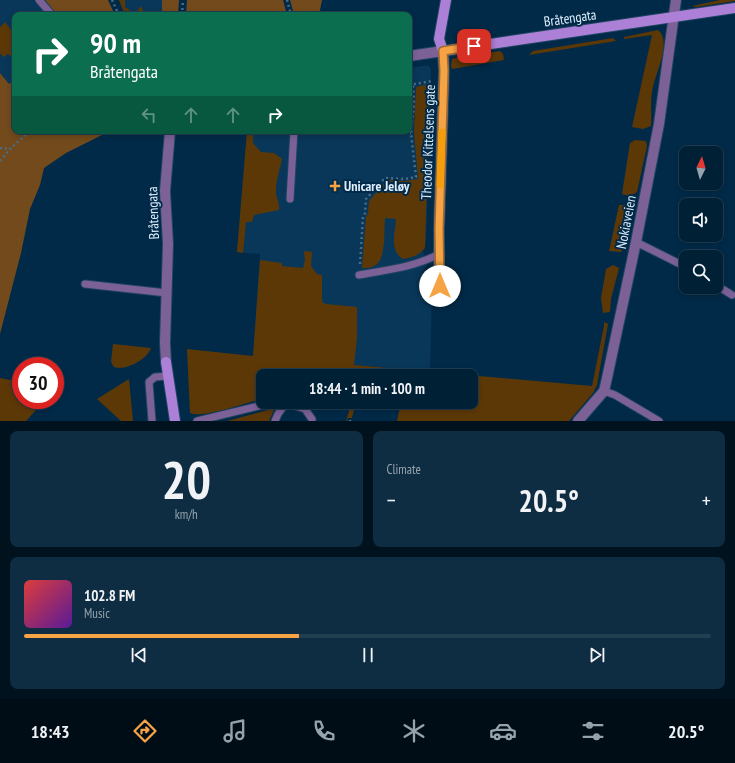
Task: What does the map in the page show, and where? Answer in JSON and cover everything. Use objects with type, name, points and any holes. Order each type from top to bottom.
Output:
[{"type":"street","name":"Theodor Kittelsens gate","points":[[440,286],[439,254],[444,79],[443,51],[439,39],[446,0]]},
{"type":"street","name":"Nokiaveien","points":[[578,421],[604,391],[636,242],[659,124],[676,0]]},
{"type":"street","name":"Bråtengata","points":[[412,56],[735,8]]},
{"type":"street","name":"Bråtengata","points":[[168,376],[165,343],[168,244],[165,191],[170,134]]},
{"type":"street","points":[[168,376],[175,421]]},
{"type":"lane","points":[[39,0],[49,12]]},
{"type":"lane","points":[[290,199],[294,134]]},
{"type":"lane","points":[[636,242],[679,264]]},
{"type":"lane","points":[[359,275],[414,264],[429,260],[439,254]]},
{"type":"lane","points":[[86,284],[166,294]]},
{"type":"lane","points":[[723,289],[732,295]]},
{"type":"lane","points":[[152,421],[149,382],[155,377],[168,376]]},
{"type":"lane","points":[[604,391],[615,395],[659,421]]},
{"type":"lane","points":[[197,421],[256,407]]},
{"type":"lane","points":[[275,421],[282,409]]},
{"type":"lane","points":[[305,409],[312,421]]},
{"type":"path","points":[[112,0],[118,12]]},
{"type":"path","points":[[182,12],[183,0]]},
{"type":"path","points":[[287,0],[290,12]]},
{"type":"path","points":[[412,123],[414,104],[413,84],[444,79]]},
{"type":"path","points":[[0,161],[10,149],[27,134]]},
{"type":"path","points":[[359,275],[363,217],[365,213],[366,199],[385,178],[405,179],[416,177],[411,134]]},
{"type":"path","points":[[0,148],[10,149]]},
{"type":"shaded area","points":[[0,0],[33,0],[44,12],[12,12],[12,83],[10,85],[0,73]]},
{"type":"shaded area","points":[[45,0],[108,0],[114,12],[55,12]]},
{"type":"shaded area","points":[[119,0],[162,0],[162,12],[124,12]]},
{"type":"shaded area","points":[[119,0],[125,0],[125,7],[131,11],[137,11],[141,6],[144,12],[124,12]]},
{"type":"shaded area","points":[[162,0],[179,0],[178,12],[162,12]]},
{"type":"shaded area","points":[[187,0],[283,0],[286,12],[186,12]]},
{"type":"shaded area","points":[[290,0],[322,0],[320,12],[293,12]]},
{"type":"shaded area","points":[[720,0],[735,1],[696,7],[692,6]]},
{"type":"shaded area","points":[[5,22],[12,31],[12,54],[10,56],[8,54],[3,57],[0,53],[0,27]]},
{"type":"shaded area","points":[[658,30],[662,35],[664,42],[661,59],[653,85],[651,100],[651,126],[643,129],[632,127],[652,35],[624,39],[624,37]]},
{"type":"shaded area","points":[[613,38],[616,41],[529,55],[533,51]]},
{"type":"shaded area","points":[[500,51],[503,54],[504,60],[452,69],[452,59]]},
{"type":"shaded area","name":"Unicare Jeløy","points":[[428,65],[431,69],[426,242],[422,248],[427,264],[423,273],[425,288],[432,288],[430,369],[397,369],[253,356],[260,254],[237,252],[247,134],[412,134],[412,68]]},
{"type":"shaded area","points":[[0,73],[9,84],[12,82],[12,134],[104,134],[66,153],[44,168],[40,185],[30,209],[21,253],[0,334]]},
{"type":"shaded area","points":[[430,84],[425,248],[421,253],[415,256],[403,259],[396,251],[394,246],[396,219],[385,218],[383,249],[380,260],[374,266],[362,268],[366,217],[368,213],[369,201],[387,180],[405,181],[418,179],[414,132],[416,87]]},
{"type":"shaded area","points":[[247,134],[253,134],[253,143],[261,152],[274,153],[282,159],[276,187],[279,210],[254,215],[252,222],[246,222],[243,253],[237,252]]},
{"type":"shaded area","points":[[635,140],[646,141],[647,146],[637,192],[632,195],[626,195],[622,194],[630,143]]},
{"type":"shaded area","points":[[619,205],[626,205],[630,208],[624,248],[621,252],[609,251]]},
{"type":"shaded area","points":[[304,251],[312,252],[311,266],[317,274],[322,275],[322,302],[326,304],[357,307],[357,338],[354,365],[399,369],[256,369],[256,400],[204,414],[190,413],[187,349],[253,356],[260,260],[282,263],[282,266],[303,268],[305,260]]},
{"type":"shaded area","points":[[613,265],[619,268],[611,299],[610,312],[603,313],[601,298],[606,269]]},
{"type":"shaded area","points":[[604,322],[608,324],[597,385],[593,393],[569,421],[397,421],[400,409],[478,409],[478,376],[592,386]]},
{"type":"shaded area","points":[[113,344],[151,348],[145,357],[135,364],[119,368],[114,367],[111,362]]},
{"type":"shaded area","points":[[0,378],[12,380],[12,409],[36,410],[26,421],[0,421]]},
{"type":"shaded area","points":[[129,379],[133,421],[121,421],[97,399]]},
{"type":"shaded area","points":[[272,409],[274,410],[269,421],[227,421]]},
{"type":"shaded area","points":[[350,409],[354,409],[352,418],[348,418],[346,421]]},
{"type":"slow traffic","points":[[440,185],[442,132]]},
{"type":"place","name":"Unicare Jeløy","points":[[335,186]]},
{"type":"route","points":[[440,286],[439,229],[444,71],[443,51],[474,46]]}]
